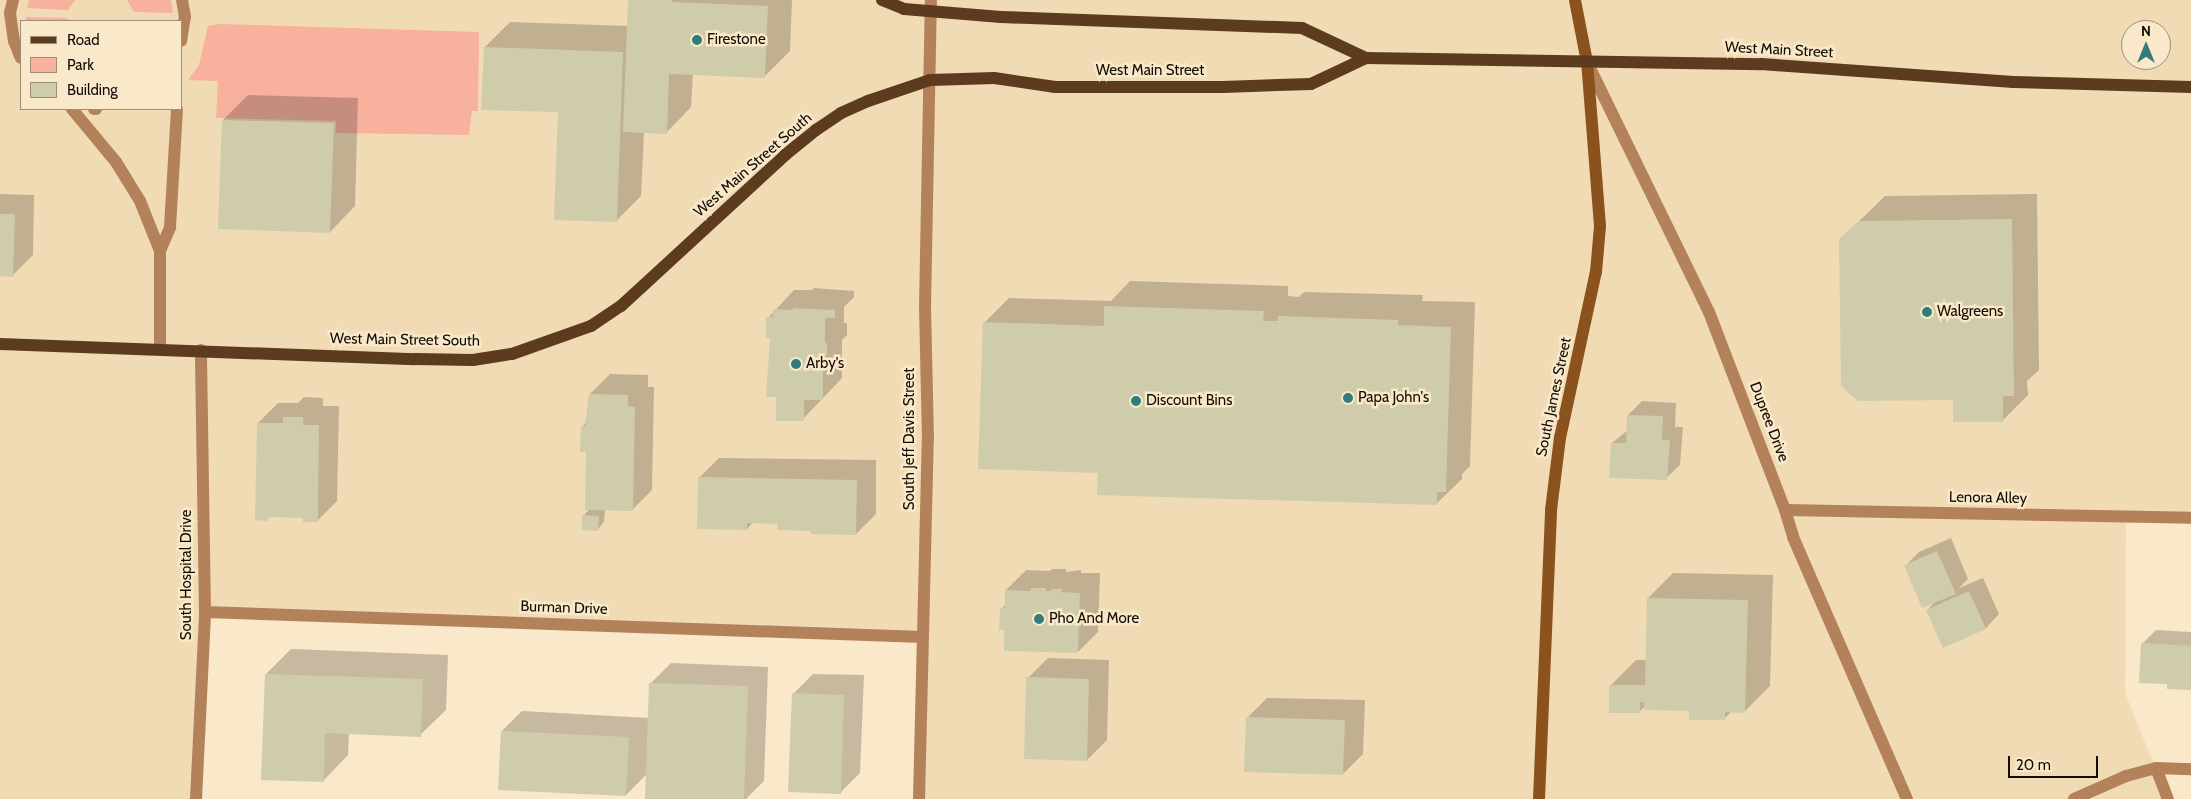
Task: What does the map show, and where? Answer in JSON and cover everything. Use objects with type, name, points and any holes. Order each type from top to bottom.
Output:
[{"type":"main road","name":"West Main Street","points":[[882,0],[904,9],[931,6],[1001,17],[1302,28],[1366,58],[1761,64],[2012,82],[2191,86]]},
{"type":"main road","name":"West Main Street","points":[[930,80],[994,78],[1055,87],[1223,87],[1312,84],[1366,58]]},
{"type":"main road","name":"West Main Street South","points":[[0,344],[473,360],[512,354],[554,341],[591,326],[621,306],[785,155],[816,130],[841,114],[868,101],[930,80]]},
{"type":"street","points":[[13,0],[10,13],[14,41],[20,56]]},
{"type":"street","points":[[182,0],[185,17],[182,35]]},
{"type":"street","name":"South James Street","points":[[1540,799],[1552,510],[1560,438],[1596,272],[1600,226],[1587,62],[1575,0]]},
{"type":"street","name":"South Jeff Davis Street","points":[[919,799],[928,439],[926,306],[931,6]]},
{"type":"street","name":"Dupree Drive","points":[[1587,62],[1709,312],[1785,510],[1793,538],[1907,799]]},
{"type":"street","points":[[73,110],[116,162],[140,200],[160,251],[160,349]]},
{"type":"street","points":[[160,251],[170,227],[177,110]]},
{"type":"street","name":"South Hospital Drive","points":[[196,799],[205,612],[201,350]]},
{"type":"street","name":"Lenora Alley","points":[[1785,510],[2191,518]]},
{"type":"street","name":"Burman Drive","points":[[205,612],[923,637]]},
{"type":"street","points":[[2156,768],[2168,799]]},
{"type":"street","points":[[2074,799],[2126,776],[2156,768],[2191,769]]},
{"type":"shaded area","points":[[0,0],[2191,0],[2191,518],[2126,517],[2125,693],[2168,799],[919,799],[923,637],[206,612],[196,799],[0,799]]},
{"type":"green space","points":[[29,0],[75,0],[68,10],[27,8]]},
{"type":"green space","points":[[127,0],[171,0],[173,13],[134,12]]},
{"type":"green space","points":[[26,17],[67,18],[68,20],[26,20]]},
{"type":"green space","points":[[220,24],[479,32],[478,111],[472,111],[469,135],[336,133],[336,121],[216,118],[218,81],[188,80],[199,65],[208,26]]},
{"type":"building","name":"Firestone","points":[[628,0],[672,0],[672,2],[768,6],[765,78],[669,74],[667,134],[623,132]]},
{"type":"building","points":[[484,47],[623,52],[617,222],[554,220],[558,112],[481,110]]},
{"type":"building","points":[[222,120],[334,123],[330,233],[218,229]]},
{"type":"building","points":[[0,214],[15,214],[13,277],[0,276]]},
{"type":"building","name":"Walgreens","points":[[2012,219],[2014,396],[2003,396],[2003,422],[1953,422],[1953,400],[1858,401],[1841,386],[1839,239],[1859,221]]},
{"type":"building","points":[[1104,306],[1264,311],[1263,321],[1278,321],[1278,316],[1398,320],[1398,325],[1451,327],[1446,492],[1437,492],[1437,505],[1097,495],[1098,473],[978,469],[983,322],[1104,326]]},
{"type":"building","name":"Arby's","points":[[793,308],[835,310],[835,318],[825,318],[827,356],[823,356],[823,400],[804,400],[804,421],[776,421],[776,397],[766,397],[770,338],[766,338],[766,317],[773,317],[773,309],[793,310]]},
{"type":"building","points":[[589,394],[628,395],[628,406],[635,407],[633,511],[585,510],[586,452],[580,452],[581,426],[585,426]]},
{"type":"building","points":[[1627,415],[1663,416],[1662,440],[1670,440],[1667,480],[1609,478],[1611,443],[1626,443]]},
{"type":"building","points":[[283,417],[303,417],[303,425],[319,425],[318,522],[303,522],[303,518],[268,517],[268,521],[255,520],[257,423],[283,423]]},
{"type":"building","points":[[698,477],[857,480],[856,535],[811,534],[811,531],[777,530],[778,524],[747,523],[747,530],[697,529]]},
{"type":"building","points":[[582,515],[599,516],[598,531],[582,530]]},
{"type":"building","points":[[1937,551],[1956,594],[1922,608],[1904,565]]},
{"type":"building","name":"Pho And More","points":[[1031,588],[1046,588],[1046,591],[1062,589],[1062,592],[1080,593],[1078,653],[1004,651],[1004,630],[999,630],[1000,608],[1005,608],[1005,590],[1031,591]]},
{"type":"building","points":[[1969,591],[1986,629],[1943,648],[1926,610]]},
{"type":"building","points":[[1647,598],[1748,600],[1745,713],[1725,712],[1725,720],[1689,720],[1689,711],[1644,710],[1644,702],[1640,702],[1640,713],[1609,713],[1609,685],[1645,685]]},
{"type":"building","points":[[2141,643],[2191,646],[2191,690],[2167,689],[2167,684],[2139,683]]},
{"type":"building","points":[[265,674],[423,679],[421,737],[325,733],[324,782],[261,780]]},
{"type":"building","points":[[1026,677],[1089,679],[1087,761],[1024,759]]},
{"type":"building","points":[[649,683],[748,686],[744,799],[645,799]]},
{"type":"building","points":[[792,693],[844,695],[841,794],[788,792]]},
{"type":"building","points":[[1246,717],[1345,720],[1343,775],[1244,772]]},
{"type":"building","points":[[501,731],[629,737],[626,796],[498,790]]},
{"type":"place","name":"Firestone","points":[[697,40]]},
{"type":"place","name":"Walgreens","points":[[1927,312]]},
{"type":"place","name":"Arby's","points":[[796,364]]},
{"type":"place","name":"Papa John's","points":[[1348,398]]},
{"type":"place","name":"Discount Bins","points":[[1136,401]]},
{"type":"place","name":"Pho And More","points":[[1039,619]]}]
